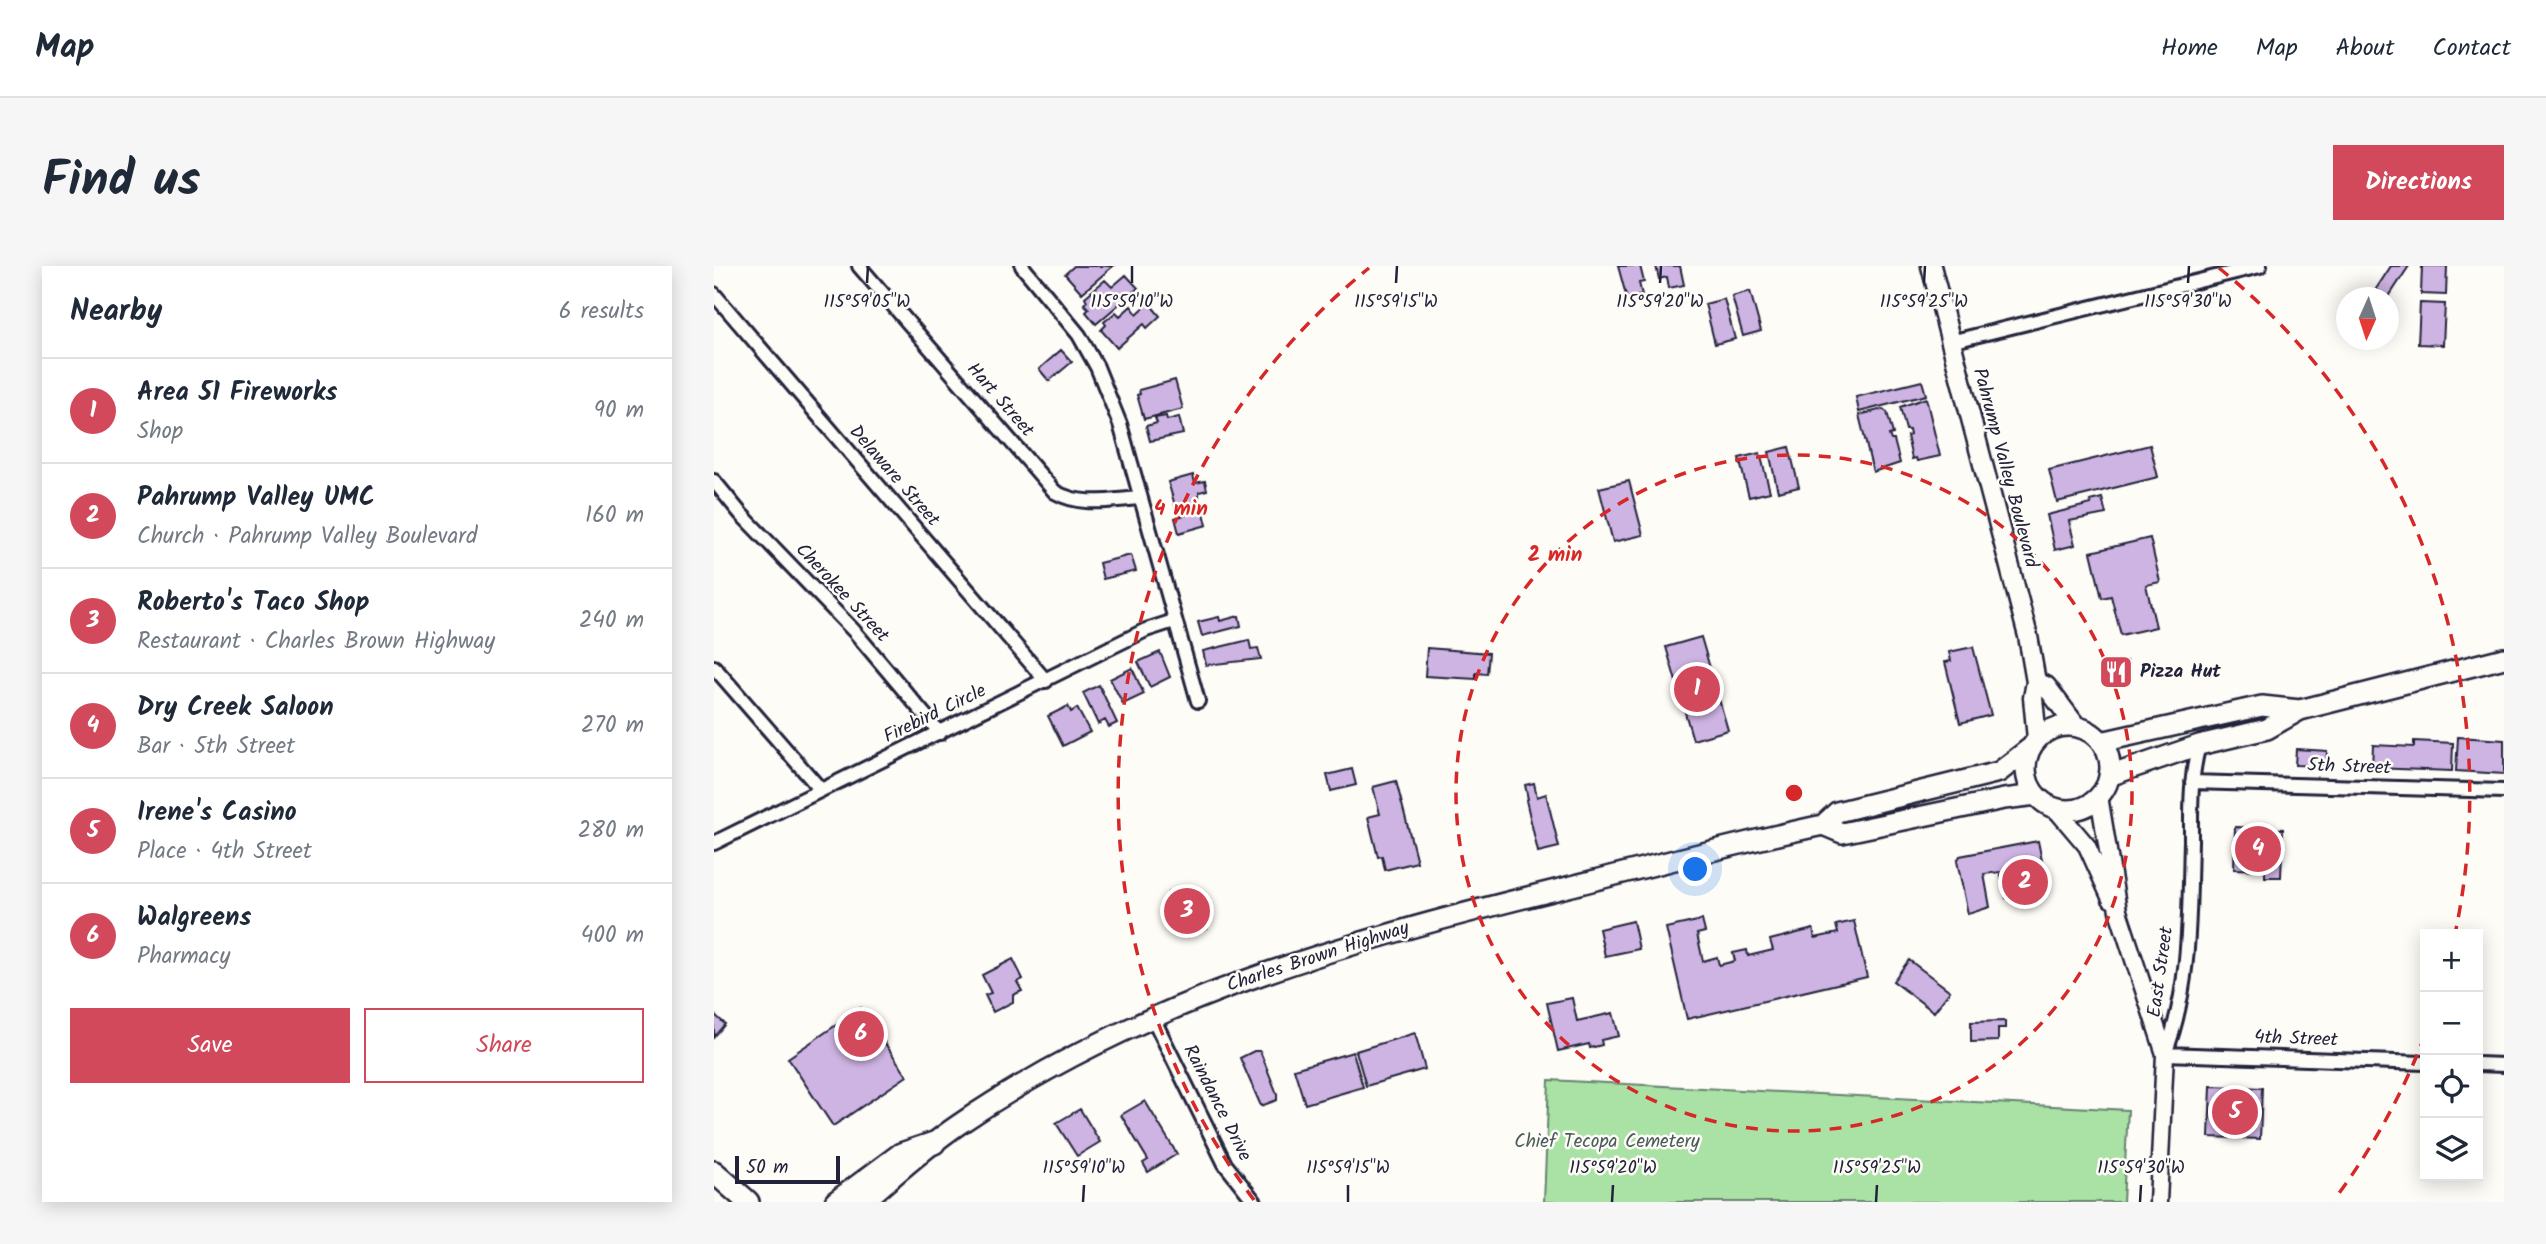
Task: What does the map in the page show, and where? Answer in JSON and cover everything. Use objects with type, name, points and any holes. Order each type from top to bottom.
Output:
[{"type":"highway","points":[[836,1202],[901,1154],[933,1143]]},
{"type":"highway","points":[[714,1172],[742,1197],[763,1202]]},
{"type":"main road","name":"Pahrump Valley Boulevard","points":[[1931,266],[2028,636],[2036,682],[2033,698],[2034,743]]},
{"type":"main road","points":[[2109,776],[2199,746],[2267,730],[2300,710],[2504,659]]},
{"type":"main road","points":[[2036,682],[2046,686],[2076,726]]},
{"type":"main road","points":[[2101,742],[2262,706],[2300,710]]},
{"type":"main road","points":[[2062,726],[2086,729],[2101,742],[2110,764],[2109,776],[2099,796],[2078,808],[2054,807],[2036,795],[2026,773],[2034,743],[2062,726]]},
{"type":"main road","name":"Charles Brown Highway","points":[[863,1202],[933,1143],[1022,1086],[1152,1016],[1245,978],[1384,933],[1822,825],[1837,812],[1998,772],[2034,743]]},
{"type":"main road","name":"Charles Brown Highway","points":[[1822,825],[1842,833],[2004,799],[2036,795]]},
{"type":"street","name":"Hart Street","points":[[859,266],[1055,492],[1066,499],[1090,502],[1140,498]]},
{"type":"street","points":[[1021,266],[1079,335],[1097,367],[1120,424],[1198,701]]},
{"type":"street","points":[[1950,342],[2260,266]]},
{"type":"street","name":"Delaware Street","points":[[714,294],[1046,681]]},
{"type":"street","name":"Cherokee Street","points":[[714,481],[749,522],[854,631],[940,733]]},
{"type":"street","name":"Firebird Circle","points":[[714,843],[1146,630],[1174,621]]},
{"type":"street","points":[[714,667],[821,790]]},
{"type":"street","name":"East Street","points":[[2158,1202],[2165,1054],[2178,1021],[2189,926],[2192,782],[2199,746]]},
{"type":"street","name":"5th Street","points":[[2192,782],[2504,791]]},
{"type":"street","points":[[2099,796],[2118,911],[2165,1054]]},
{"type":"street","points":[[2054,807],[2087,846],[2100,879],[2118,911]]},
{"type":"street","name":"Raindance Drive","points":[[1152,1016],[1225,1164],[1255,1202]]},
{"type":"street","name":"4th Street","points":[[2165,1054],[2420,1063]]},
{"type":"street","points":[[2483,1065],[2504,1065]]},
{"type":"green space","name":"Chief Tecopa Cemetery","points":[[1549,1080],[2128,1110],[2123,1202],[1544,1202]]},
{"type":"building","points":[[1074,266],[1113,266],[1082,293],[1065,274]]},
{"type":"building","points":[[1618,266],[1640,266],[1644,282],[1639,283],[1642,295],[1627,299]]},
{"type":"building","points":[[1656,266],[1680,266],[1684,285],[1669,288],[1667,277],[1659,279]]},
{"type":"building","points":[[2391,266],[2409,266],[2395,287],[2377,287]]},
{"type":"building","points":[[2422,266],[2447,266],[2446,295],[2421,294]]},
{"type":"building","points":[[1126,275],[1138,288],[1096,324],[1086,312],[1089,309],[1084,304],[1087,301],[1085,297],[1105,280],[1112,287]]},
{"type":"building","points":[[1750,291],[1761,331],[1743,336],[1732,296]]},
{"type":"building","points":[[1724,299],[1735,339],[1715,344],[1705,304]]},
{"type":"building","points":[[1149,303],[1160,316],[1147,328],[1144,324],[1117,348],[1101,330],[1106,325],[1104,322],[1116,312],[1120,316],[1131,306],[1137,314]]},
{"type":"building","points":[[2420,303],[2445,304],[2443,345],[2418,344]]},
{"type":"building","points":[[1061,350],[1072,362],[1049,381],[1039,369]]},
{"type":"building","points":[[1175,380],[1183,409],[1144,419],[1137,395],[1140,394],[1139,390]]},
{"type":"building","points":[[1922,381],[1926,395],[1859,412],[1856,397]]},
{"type":"building","points":[[1926,398],[1940,456],[1917,461],[1916,458],[1912,459],[1907,436],[1910,435],[1909,430],[1906,430],[1900,407]]},
{"type":"building","points":[[1883,409],[1887,412],[1893,434],[1889,435],[1891,440],[1894,440],[1900,463],[1873,472],[1859,415]]},
{"type":"building","points":[[1166,416],[1167,420],[1179,417],[1183,434],[1150,441],[1146,426],[1157,423],[1155,418]]},
{"type":"building","points":[[2150,445],[2158,477],[2057,502],[2049,470]]},
{"type":"building","points":[[1789,447],[1799,487],[1778,492],[1769,452]]},
{"type":"building","points":[[1760,453],[1770,492],[1749,497],[1739,458]]},
{"type":"building","points":[[1193,475],[1195,483],[1205,481],[1207,490],[1199,492],[1199,506],[1177,512],[1168,482]]},
{"type":"building","points":[[1629,481],[1643,535],[1613,542],[1599,488]]},
{"type":"building","points":[[2102,498],[2106,514],[2069,521],[2075,545],[2055,550],[2047,515],[2091,504],[2090,501]]},
{"type":"building","points":[[1203,509],[1207,525],[1179,533],[1175,518]]},
{"type":"building","points":[[2150,538],[2160,582],[2146,585],[2156,627],[2121,635],[2111,596],[2102,598],[2091,552]]},
{"type":"building","points":[[1131,555],[1136,571],[1103,579],[1099,563]]},
{"type":"building","points":[[1239,616],[1241,626],[1202,636],[1198,622],[1219,617],[1220,621]]},
{"type":"building","points":[[1701,637],[1728,730],[1693,740],[1666,647]]},
{"type":"building","points":[[1249,640],[1251,649],[1258,648],[1261,659],[1206,665],[1203,651]]},
{"type":"building","points":[[1973,647],[1991,715],[1960,723],[1945,662],[1951,661],[1949,652]]},
{"type":"building","points":[[1427,648],[1489,653],[1487,674],[1476,673],[1476,679],[1425,676]]},
{"type":"building","points":[[1160,652],[1170,677],[1150,687],[1138,662]]},
{"type":"building","name":"Pizza Hut","points":[[2127,661],[2130,677],[2105,682],[2101,667]]},
{"type":"building","points":[[1132,668],[1144,694],[1123,704],[1110,679]]},
{"type":"building","points":[[1099,685],[1117,723],[1109,727],[1105,720],[1098,724],[1083,693]]},
{"type":"building","points":[[1068,706],[1071,712],[1077,708],[1090,732],[1063,746],[1048,716]]},
{"type":"building","points":[[2458,737],[2504,740],[2504,774],[2456,771]]},
{"type":"building","points":[[2414,741],[2453,743],[2452,771],[2372,768],[2373,745],[2414,747]]},
{"type":"building","points":[[2296,749],[2327,751],[2326,766],[2295,765]]},
{"type":"building","points":[[1352,769],[1356,785],[1331,791],[1327,775]]},
{"type":"building","points":[[1396,781],[1417,862],[1385,870],[1382,856],[1378,857],[1368,817],[1380,814],[1373,787]]},
{"type":"building","points":[[1534,783],[1537,797],[1546,794],[1559,847],[1538,852],[1525,785]]},
{"type":"building","points":[[2235,827],[2283,829],[2281,877],[2265,877],[2265,870],[2234,869]]},
{"type":"building","points":[[2038,841],[2048,891],[2006,898],[2000,872],[1984,874],[1990,907],[1968,914],[1957,861],[1960,856]]},
{"type":"building","points":[[1188,885],[1207,929],[1186,937],[1168,893]]},
{"type":"building","points":[[1702,920],[1705,932],[1697,934],[1703,961],[1717,957],[1719,965],[1735,961],[1733,953],[1747,950],[1748,956],[1773,950],[1770,940],[1813,929],[1815,938],[1838,933],[1836,925],[1854,921],[1867,977],[1687,1019],[1666,928]]},
{"type":"building","points":[[1633,921],[1639,949],[1605,956],[1599,929]]},
{"type":"building","points":[[1013,959],[1023,979],[1017,982],[1022,991],[1013,995],[1013,1002],[993,1012],[985,995],[991,993],[982,975]]},
{"type":"building","points":[[1909,960],[1950,991],[1934,1012],[1893,981]]},
{"type":"building","points":[[1572,998],[1577,1021],[1613,1013],[1619,1036],[1601,1040],[1602,1045],[1590,1048],[1589,1044],[1558,1051],[1547,1003]]},
{"type":"building","points":[[861,1008],[907,1076],[833,1126],[788,1058]]},
{"type":"building","points":[[714,1014],[725,1024],[714,1037]]},
{"type":"building","points":[[2005,1021],[2005,1028],[1998,1028],[1998,1041],[1971,1042],[1971,1022]]},
{"type":"building","points":[[1415,1033],[1425,1069],[1366,1086],[1356,1051]]},
{"type":"building","points":[[1260,1051],[1277,1094],[1277,1100],[1261,1106],[1240,1058]]},
{"type":"building","points":[[1353,1052],[1363,1087],[1305,1104],[1294,1069]]},
{"type":"building","points":[[2211,1086],[2262,1088],[2260,1139],[2209,1137]]},
{"type":"building","points":[[1145,1101],[1177,1154],[1148,1172],[1143,1163],[1148,1160],[1121,1115]]},
{"type":"building","points":[[1080,1109],[1100,1142],[1077,1156],[1056,1123]]},
{"type":"place","name":"Pizza Hut","points":[[2116,672]]},
{"type":"place","name":"Area 51 Fireworks","points":[[1697,689]]},
{"type":"place","name":"Dry Creek Saloon","points":[[2258,849]]},
{"type":"place","name":"Pahrump Valley UMC","points":[[2025,882]]},
{"type":"place","name":"Roberto's Taco Shop","points":[[1187,911]]},
{"type":"place","name":"Walgreens","points":[[861,1034]]},
{"type":"place","name":"Irene's Casino","points":[[2235,1112]]}]
